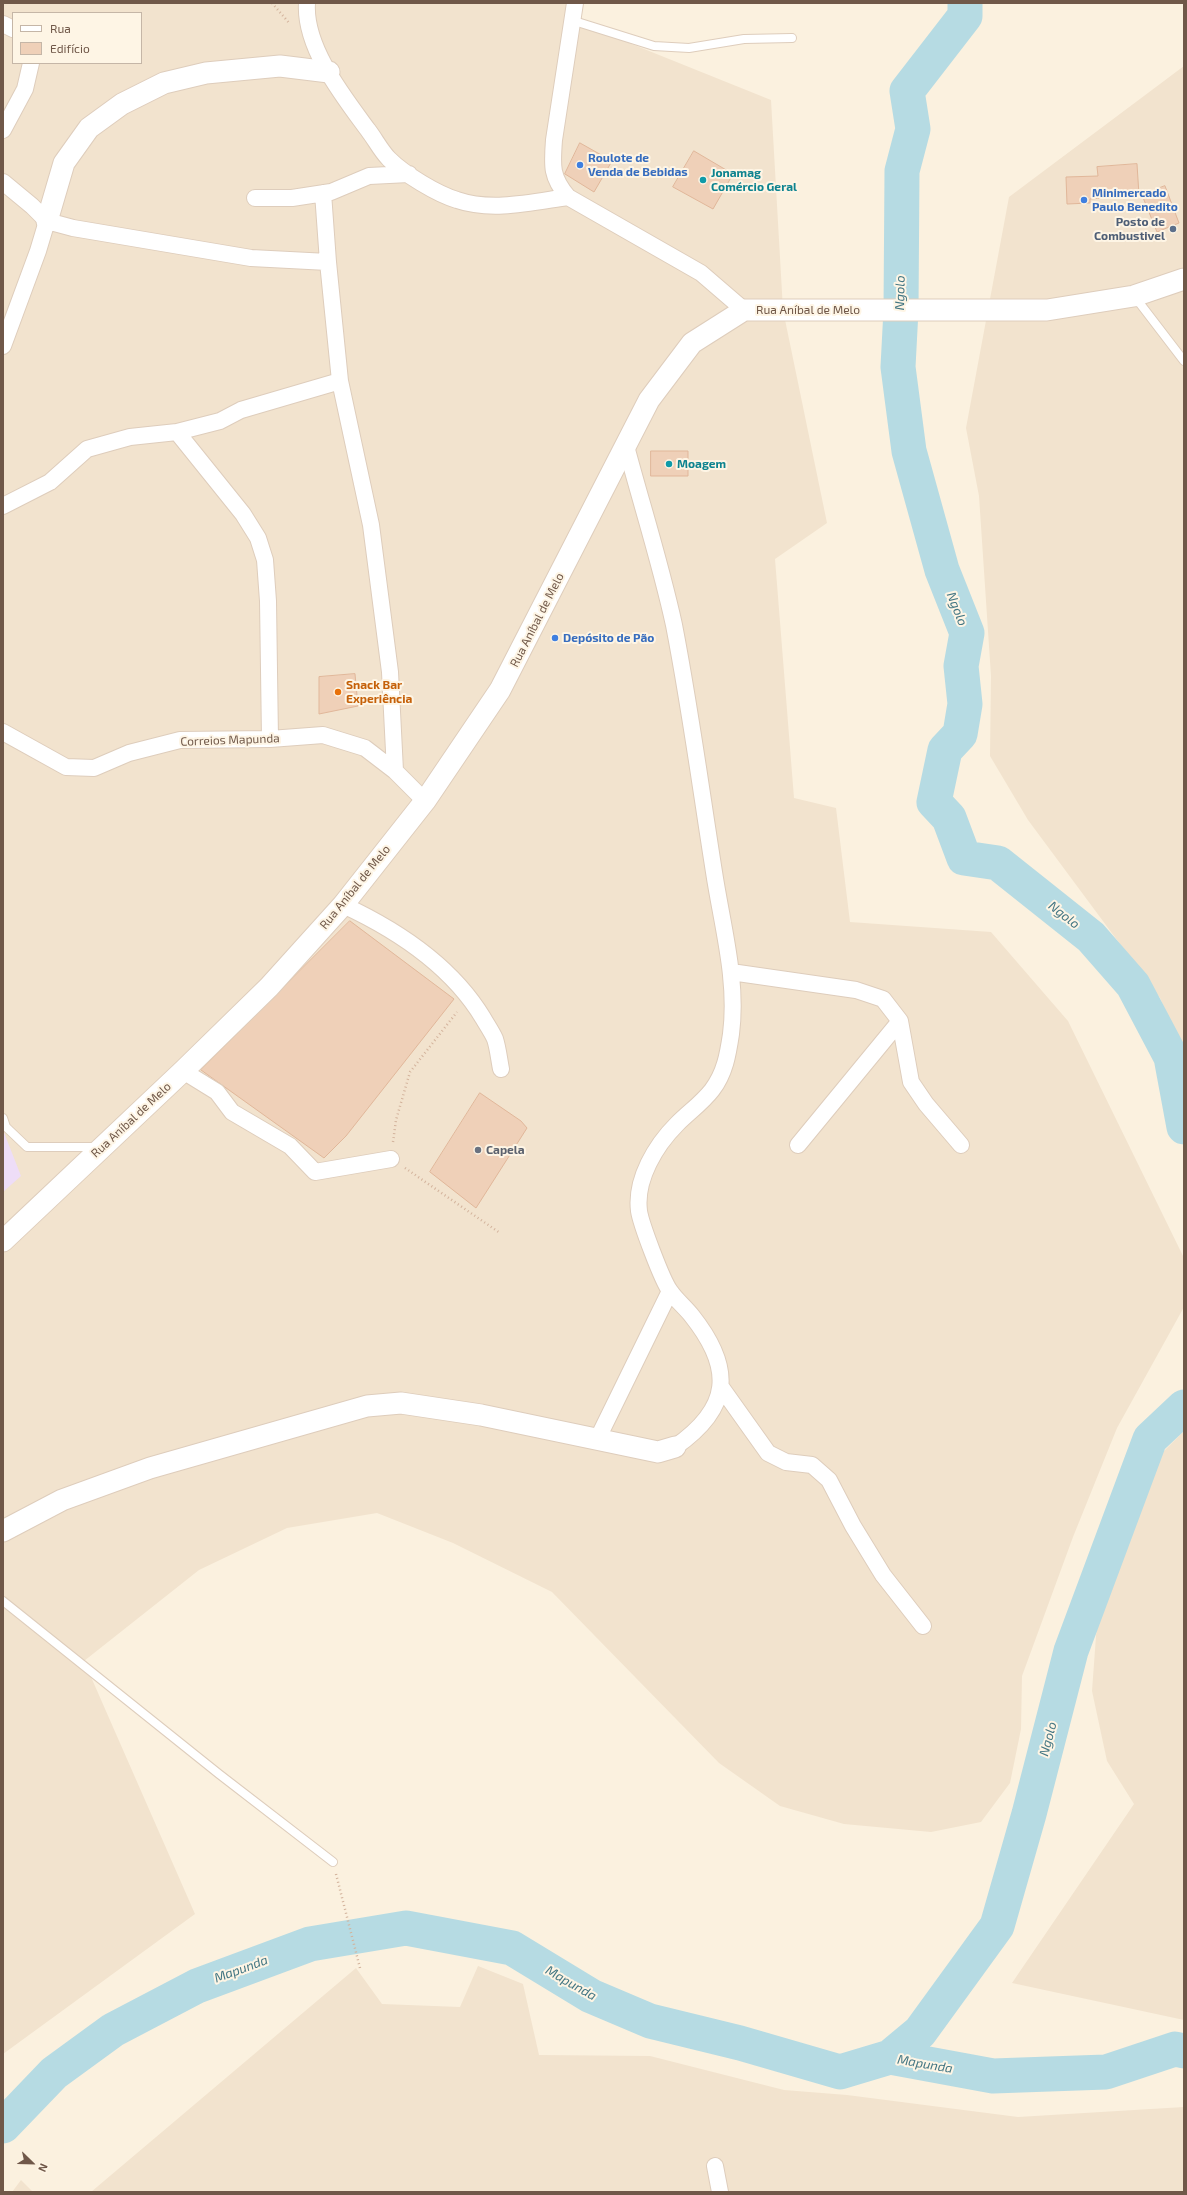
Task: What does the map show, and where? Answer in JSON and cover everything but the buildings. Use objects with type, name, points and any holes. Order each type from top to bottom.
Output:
[{"type":"street","points":[[307,3],[306,11],[312,40],[328,72],[390,160],[428,187],[457,201],[489,206],[568,197]]},
{"type":"street","points":[[575,3],[571,20],[554,140],[553,162],[557,184],[568,197],[701,273],[744,310]]},
{"type":"street","points":[[3,24],[12,28]]},
{"type":"street","points":[[3,130],[24,89],[31,64]]},
{"type":"street","points":[[3,346],[47,222],[64,162],[88,128],[122,104],[164,83],[206,73],[280,66],[328,72]]},
{"type":"street","points":[[255,198],[292,198],[323,193],[369,176],[409,174]]},
{"type":"street","points":[[3,182],[32,206],[47,222],[73,228],[251,258],[328,262]]},
{"type":"street","points":[[323,193],[328,262],[340,381],[372,533],[390,672],[395,771]]},
{"type":"street","name":"Rua Aníbal de Melo","points":[[3,1241],[183,1071],[269,987],[343,905],[425,801],[500,690],[649,400],[692,343],[744,310],[968,308],[1047,310],[1134,296],[1184,280]]},
{"type":"street","points":[[3,506],[50,482],[87,450],[130,437],[177,432],[220,421],[241,410],[340,381]]},
{"type":"street","points":[[177,432],[243,514],[258,538],[265,560],[268,601],[270,739]]},
{"type":"street","points":[[3,1531],[62,1500],[150,1468],[367,1406],[401,1403],[481,1415],[598,1438],[658,1452],[674,1448],[696,1433],[712,1411],[721,1387],[719,1362],[710,1340],[692,1315],[670,1291],[656,1260],[639,1210],[641,1179],[654,1154],[676,1125],[714,1088],[727,1062],[732,1029],[731,972],[690,715],[673,622],[626,446]]},
{"type":"street","name":"Correios Mapunda","points":[[3,732],[66,766],[94,768],[129,753],[180,740],[270,739],[323,735],[365,748],[395,771],[425,801]]},
{"type":"street","points":[[343,905],[372,919],[404,939],[433,960],[458,985],[478,1009],[495,1039],[501,1069]]},
{"type":"street","points":[[731,972],[856,990],[883,1000],[900,1021],[912,1082],[926,1104],[962,1145]]},
{"type":"street","points":[[798,1145],[900,1021]]},
{"type":"street","points":[[183,1071],[217,1092],[232,1112],[290,1146],[315,1172],[391,1159]]},
{"type":"street","points":[[598,1438],[670,1291]]},
{"type":"street","points":[[721,1387],[768,1453],[786,1462],[812,1465],[830,1480],[853,1526],[883,1575],[923,1626]]},
{"type":"street","points":[[715,2166],[720,2192]]},
{"type":"lane","points":[[571,20],[654,46],[689,48],[744,39],[792,38]]},
{"type":"lane","points":[[1134,296],[1184,360]]},
{"type":"lane","points":[[3,1118],[6,1127],[27,1147],[103,1146]]},
{"type":"lane","points":[[3,1601],[333,1862]]},
{"type":"path","points":[[460,1008],[410,1072],[396,1120],[391,1159],[500,1233]]},
{"type":"path","points":[[333,1862],[360,1968]]},
{"type":"shaded area","points":[[3,3],[575,3],[572,20],[771,100],[783,310],[827,523],[775,559],[794,798],[836,808],[850,922],[991,932],[1068,1021],[1184,1258],[1184,1307],[1117,1428],[1073,1537],[1022,1676],[1021,1729],[1010,1783],[981,1822],[931,1832],[844,1824],[780,1806],[719,1763],[552,1592],[453,1543],[377,1513],[287,1528],[199,1570],[84,1661],[195,1914],[3,2054]]},
{"type":"shaded area","points":[[1184,66],[1184,1054],[1160,998],[1028,820],[990,756],[991,676],[979,496],[966,428],[1009,197]]},
{"type":"shaded area","points":[[3,1130],[21,1176],[3,1192]]},
{"type":"shaded area","points":[[1184,1431],[1184,2020],[1012,1983],[1134,1804],[1107,1761],[1092,1691],[1098,1609],[1136,1511],[1161,1454]]},
{"type":"shaded area","points":[[478,1966],[523,1984],[539,2055],[650,2056],[784,2090],[847,2095],[1018,2117],[1184,2107],[1184,2192],[91,2192],[356,1968],[382,2004],[460,2007]]},
{"type":"shaded area","points":[[21,2180],[33,2192],[12,2192]]},
{"type":"waterway","name":"Ngolo","points":[[965,3],[965,16],[907,91],[913,129],[902,171],[901,310],[898,367],[909,451],[942,570],[967,633],[961,666],[965,704],[960,734],[945,750],[934,802],[949,818],[964,858],[998,863],[1091,937],[1133,985],[1171,1057],[1184,1127]]},
{"type":"waterway","name":"Ngolo","points":[[890,2057],[920,2032],[997,1926],[1029,1814],[1071,1651],[1150,1439],[1184,1407]]},
{"type":"waterway","name":"Mapunda","points":[[3,2126],[54,2073],[113,2030],[197,1986],[310,1944],[406,1928],[512,1948],[591,1996],[650,2021],[740,2043],[840,2072],[890,2057],[993,2076],[1106,2072],[1175,2049],[1184,2051]]},
{"type":"place","name":"Roulote de Venda de Bebidas","points":[[580,165]]},
{"type":"place","name":"Jonamag Comércio Geral","points":[[703,180]]},
{"type":"place","name":"Minimercado Paulo Benedito","points":[[1084,200]]},
{"type":"place","name":"Posto de Combustivel","points":[[1173,229]]},
{"type":"place","name":"Moagem","points":[[669,464]]},
{"type":"place","name":"Depósito de Pão","points":[[555,638]]},
{"type":"place","name":"Snack Bar Experiência","points":[[338,692]]},
{"type":"place","name":"Capela","points":[[478,1150]]}]
